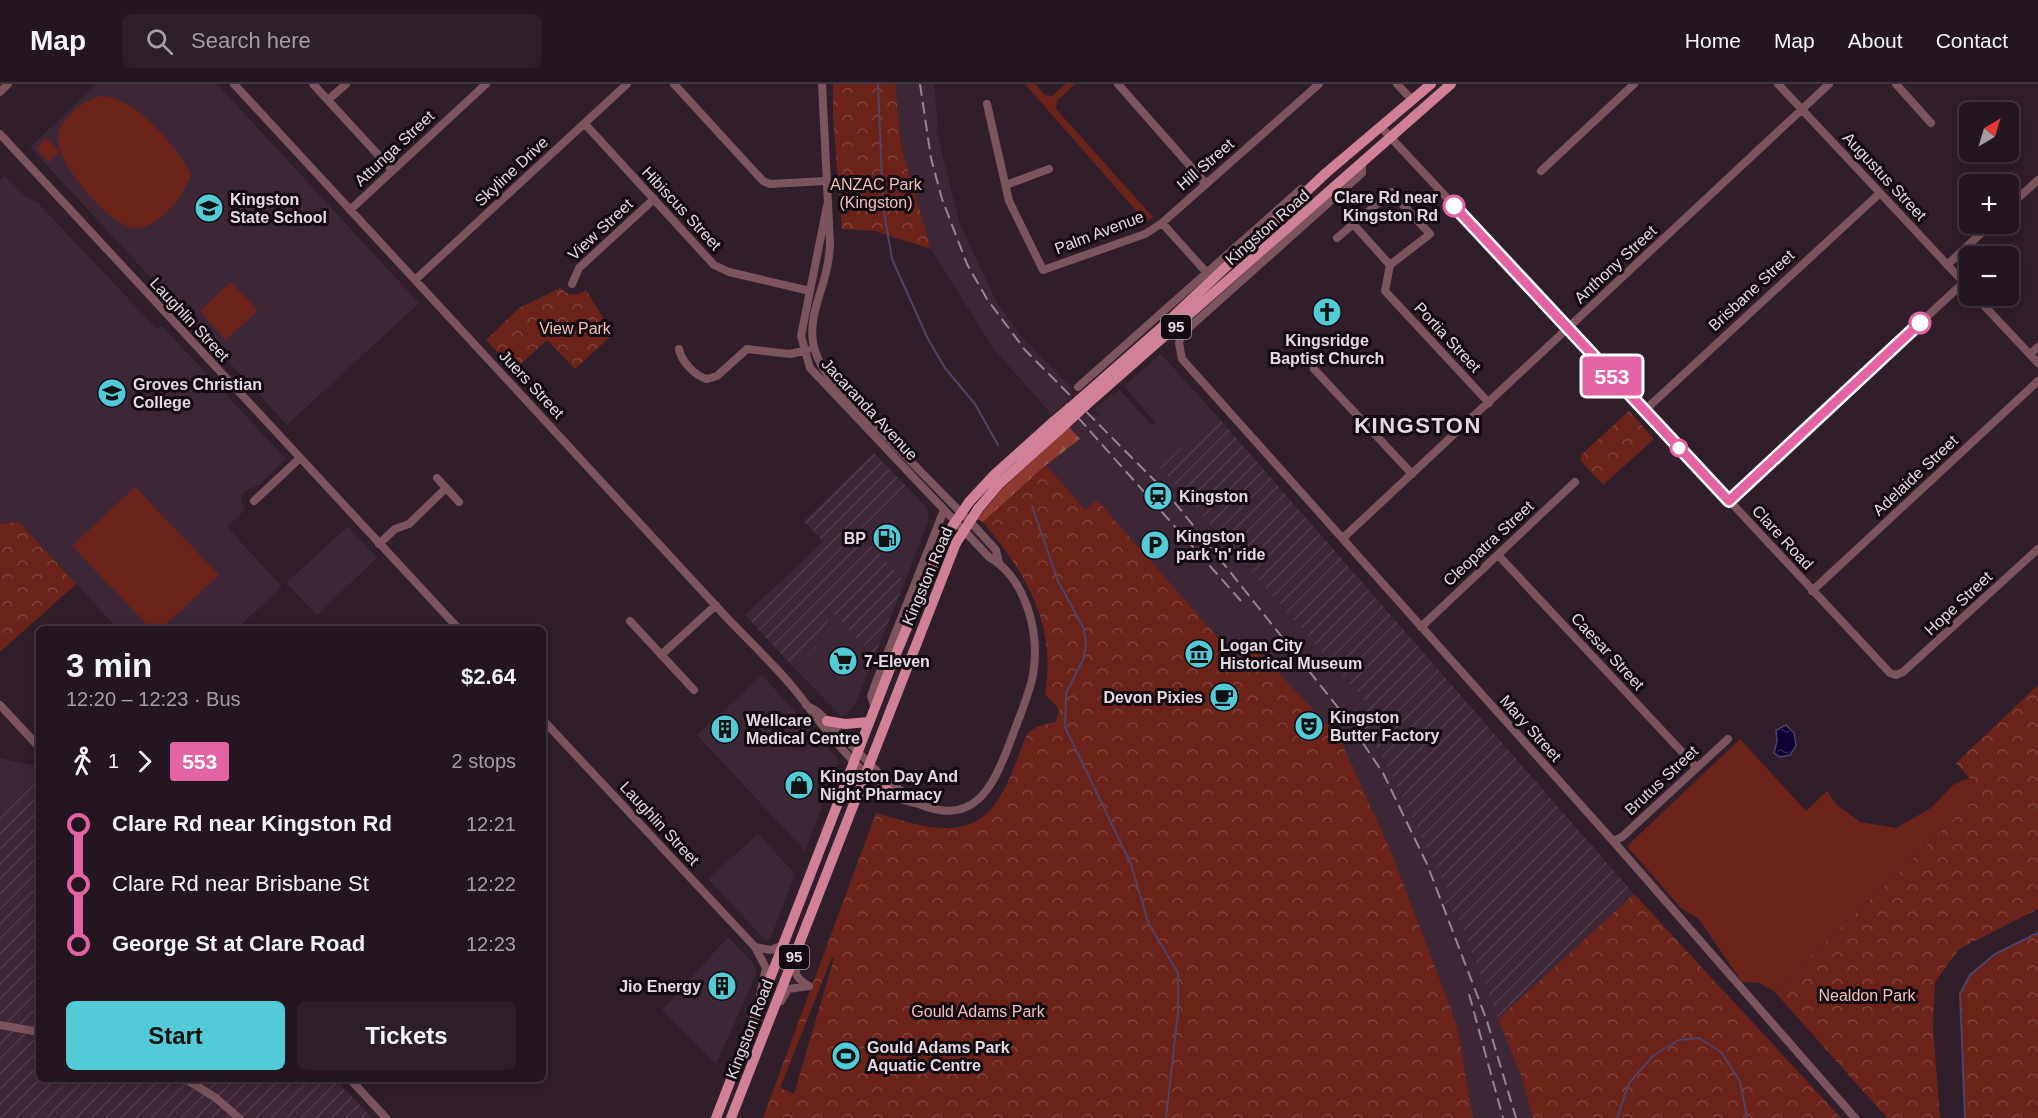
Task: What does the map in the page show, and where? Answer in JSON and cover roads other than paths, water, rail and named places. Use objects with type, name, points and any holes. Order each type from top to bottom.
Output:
[{"type":"main road","name":"Kingston Road","points":[[1082,403],[1326,173],[1431,84]]},
{"type":"main road","name":"Kingston Road","points":[[716,1118],[869,722],[945,537],[973,505],[994,474],[1056,426],[1448,87]]},
{"type":"main road","points":[[1412,100],[1421,104],[1435,92],[1448,87]]},
{"type":"main road","name":"Kingston Road","points":[[731,1118],[867,766],[973,505]]},
{"type":"main road","points":[[827,721],[845,724],[869,722]]},
{"type":"main road","points":[[856,795],[888,790]]},
{"type":"street","points":[[0,92],[8,84]]},
{"type":"street","name":"Juers Street","points":[[234,84],[806,705],[827,721],[856,756]]},
{"type":"street","points":[[313,84],[392,170]]},
{"type":"street","points":[[328,100],[346,84]]},
{"type":"street","name":"Attunga Street","points":[[350,210],[486,84]]},
{"type":"street","name":"Skyline Drive","points":[[415,280],[627,84]]},
{"type":"street","points":[[674,84],[763,181],[770,184],[825,181]]},
{"type":"street","name":"Jacaranda Avenue","points":[[822,84],[825,181],[831,231],[827,267],[808,350],[833,382],[996,550],[999,563],[1020,592],[1033,630],[1034,666],[1024,705],[996,777],[979,800],[966,808],[947,812],[904,801],[888,790],[867,766]]},
{"type":"street","points":[[1118,84],[1206,184]]},
{"type":"street","name":"Hill Street","points":[[1162,223],[1319,84]]},
{"type":"street","points":[[1397,84],[1412,100]]},
{"type":"street","points":[[1541,171],[1634,84]]},
{"type":"street","name":"Augustus Street","points":[[1778,84],[1959,278]]},
{"type":"street","name":"Anthony Street","points":[[1343,538],[1829,84]]},
{"type":"street","points":[[1896,84],[1931,123]]},
{"type":"street","name":"Palm Avenue","points":[[987,104],[1009,201],[1043,270],[1145,234],[1162,223]]},
{"type":"street","name":"Hibiscus Street","points":[[585,124],[718,267],[810,291]]},
{"type":"street","name":"Clare Road","points":[[1380,126],[1812,591],[1886,669],[1896,675]]},
{"type":"street","name":"Laughlin Street","points":[[0,134],[456,626]]},
{"type":"street","name":"Mary Street","points":[[1362,162],[1362,173],[1182,334],[1179,343],[1182,358],[1613,841],[1855,1118]]},
{"type":"street","points":[[1006,185],[1049,169]]},
{"type":"street","name":"Kingston Road","points":[[1078,387],[1317,175],[1326,173]]},
{"type":"street","points":[[2019,197],[2038,180]]},
{"type":"street","points":[[1337,238],[1391,192],[1430,234],[1390,265],[1354,225]]},
{"type":"street","name":"Brisbane Street","points":[[1644,411],[1880,193]]},
{"type":"street","name":"View Street","points":[[572,284],[579,268],[654,199]]},
{"type":"street","name":"Jacaranda Avenue","points":[[827,206],[817,264],[802,328],[810,368],[989,557],[999,563]]},
{"type":"street","points":[[1162,223],[1207,273]]},
{"type":"street","points":[[1947,265],[1980,234]]},
{"type":"street","points":[[817,264],[827,267]]},
{"type":"street","name":"Portia Street","points":[[1390,265],[1385,291],[1489,403]]},
{"type":"street","points":[[1729,501],[1959,292]]},
{"type":"street","points":[[1984,306],[2038,363]]},
{"type":"street","points":[[2030,354],[2038,347]]},
{"type":"street","points":[[679,349],[684,361],[707,379],[717,376],[747,349],[780,354],[808,350]]},
{"type":"street","points":[[1314,369],[1412,474]]},
{"type":"street","name":"Adelaide Street","points":[[1812,591],[2038,381]]},
{"type":"street","points":[[254,501],[300,458]]},
{"type":"street","points":[[437,478],[459,502]]},
{"type":"street","name":"Cleopatra Street","points":[[1421,627],[1575,482]]},
{"type":"street","points":[[380,544],[395,529],[409,524],[446,488]]},
{"type":"street","name":"Kingston Road","points":[[875,708],[871,696],[944,510]]},
{"type":"street","name":"Hope Street","points":[[1896,675],[1903,672],[1944,637],[2038,549]]},
{"type":"street","name":"Caesar Street","points":[[1498,555],[1696,768]]},
{"type":"street","points":[[662,655],[716,605]]},
{"type":"street","points":[[630,621],[694,690]]},
{"type":"street","points":[[0,705],[36,744]]},
{"type":"street","name":"Juers Street","points":[[806,705],[813,717],[856,756]]},
{"type":"street","name":"Laughlin Street","points":[[546,723],[755,947],[766,973],[759,1004]]},
{"type":"street","name":"Brutus Street","points":[[1613,841],[1622,837],[1728,739]]},
{"type":"street","name":"Jacaranda Avenue","points":[[856,756],[915,802]]},
{"type":"street","points":[[755,947],[769,950],[783,945]]},
{"type":"street","points":[[768,1022],[788,989],[809,987],[798,980],[795,974],[795,952]]},
{"type":"street","points":[[0,1025],[36,1031]]},
{"type":"street","points":[[190,1082],[216,1098],[239,1118]]},
{"type":"street","points":[[353,1082],[386,1118]]},
{"type":"water","points":[[1786,725],[1794,733],[1796,746],[1790,755],[1780,757],[1774,753],[1777,741],[1776,730]]},
{"type":"waterway","points":[[878,84],[883,206],[892,259],[928,339],[945,368],[975,404],[998,445]]},
{"type":"waterway","points":[[1032,506],[1058,581],[1084,629],[1086,646],[1083,660],[1066,693],[1065,727],[1131,864],[1148,922],[1178,973],[1178,1013],[1166,1118]]},
{"type":"waterway","points":[[1965,1118],[1960,994],[1970,975],[1995,954],[2038,933]]},
{"type":"waterway","points":[[1617,1118],[1629,1083],[1654,1055],[1679,1040],[1699,1038],[1721,1052],[1740,1081],[1747,1118]]},
{"type":"railway","points":[[920,84],[931,158],[942,199],[967,264],[987,299],[1025,350],[1168,494],[1344,715],[1383,773],[1427,864],[1487,1021],[1516,1118]]},
{"type":"railway","points":[[1066,404],[1241,601]]},
{"type":"railway","points":[[1469,994],[1503,1118]]},
{"type":"place","name":"Clare Rd near Kingston Rd","points":[[1454,206]]},
{"type":"place","name":"Kingston State School","points":[[209,208]]},
{"type":"place","name":"Kingsridge Baptist Church","points":[[1327,312]]},
{"type":"place","name":"Groves Christian College","points":[[112,393]]},
{"type":"place","name":"Kingston","points":[[1158,496]]},
{"type":"place","name":"BP","points":[[887,538]]},
{"type":"place","name":"Kingston park 'n' ride","points":[[1155,545]]},
{"type":"place","name":"Logan City Historical Museum","points":[[1199,654]]},
{"type":"place","name":"7-Eleven","points":[[843,661]]},
{"type":"place","name":"Devon Pixies","points":[[1224,697]]},
{"type":"place","name":"Kingston Butter Factory","points":[[1309,726]]},
{"type":"place","name":"Wellcare Medical Centre","points":[[725,729]]},
{"type":"place","name":"Kingston Day And Night Pharmacy","points":[[799,785]]},
{"type":"place","name":"Jio Energy","points":[[722,986]]},
{"type":"place","name":"Gould Adams Park Aquatic Centre","points":[[846,1056]]},
{"type":"district","name":"KINGSTON","points":[[1418,425]]},
{"type":"park label","name":"ANZAC Park (Kingston)","points":[[876,193]]},
{"type":"park label","name":"View Park","points":[[575,328]]},
{"type":"park label","name":"Nealdon Park","points":[[1867,995]]},
{"type":"park label","name":"Gould Adams Park","points":[[978,1011]]}]
